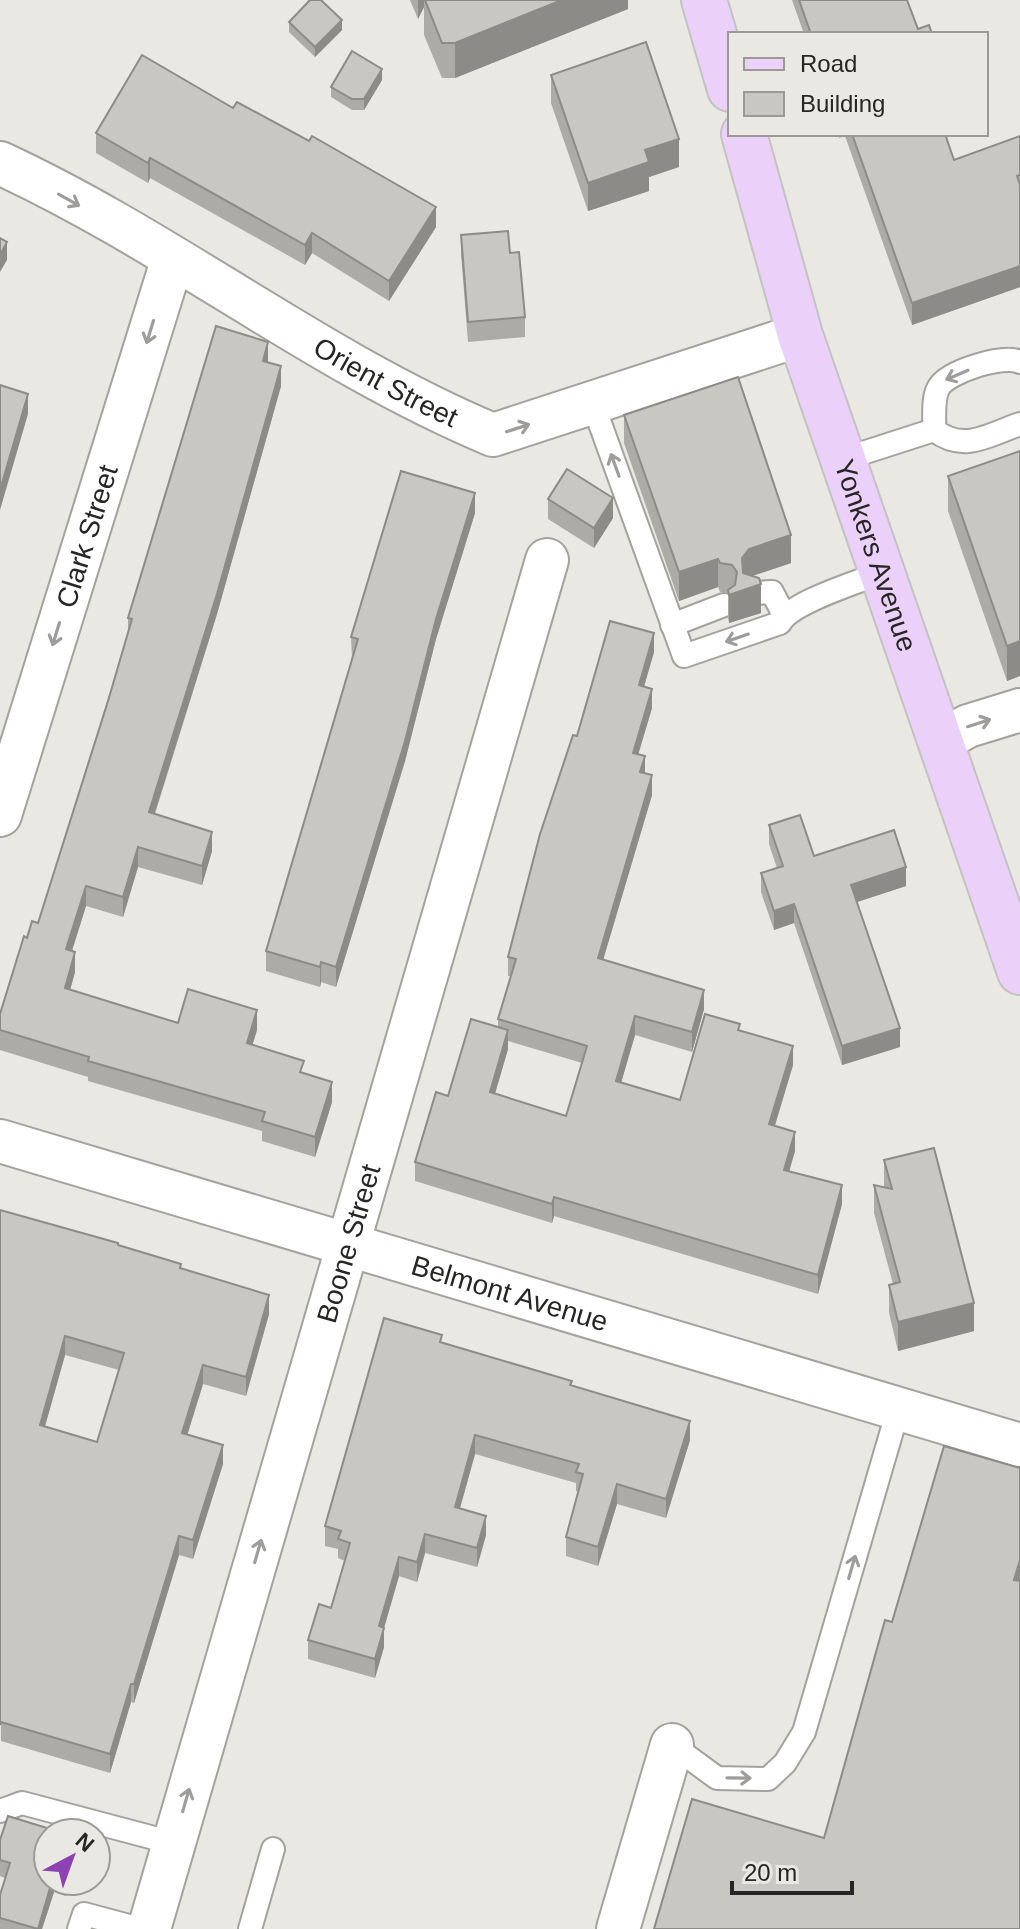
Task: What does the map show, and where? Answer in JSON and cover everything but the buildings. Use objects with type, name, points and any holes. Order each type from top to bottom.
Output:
[{"type":"main road","points":[[704,0],[728,82]]},
{"type":"main road","name":"Yonkers Avenue","points":[[745,136],[800,335],[1020,972]]},
{"type":"street","name":"Orient Street","points":[[0,163],[173,258],[425,407],[493,435],[800,335]]},
{"type":"street","name":"Clark Street","points":[[0,815],[173,258]]},
{"type":"street","name":"Boone Street","points":[[149,1929],[547,560]]},
{"type":"street","points":[[941,741],[968,726],[1020,710]]},
{"type":"street","name":"Belmont Avenue","points":[[0,1141],[1020,1445]]},
{"type":"street","points":[[618,1929],[672,1745]]},
{"type":"lane","points":[[934,430],[935,397],[946,378],[1004,357],[1020,362]]},
{"type":"lane","points":[[593,404],[684,656],[780,623],[784,615],[883,572]]},
{"type":"lane","points":[[934,430],[949,441],[968,442],[1020,424]]},
{"type":"lane","points":[[844,459],[934,430]]},
{"type":"lane","points":[[754,593],[772,592],[784,615]]},
{"type":"lane","points":[[672,625],[724,605]]},
{"type":"lane","points":[[672,1745],[717,1778],[768,1779],[785,1763],[804,1732],[898,1410]]},
{"type":"lane","points":[[0,1811],[22,1803],[173,1843]]},
{"type":"lane","points":[[250,1929],[273,1849]]},
{"type":"lane","points":[[79,1929],[84,1914],[140,1929]]}]
